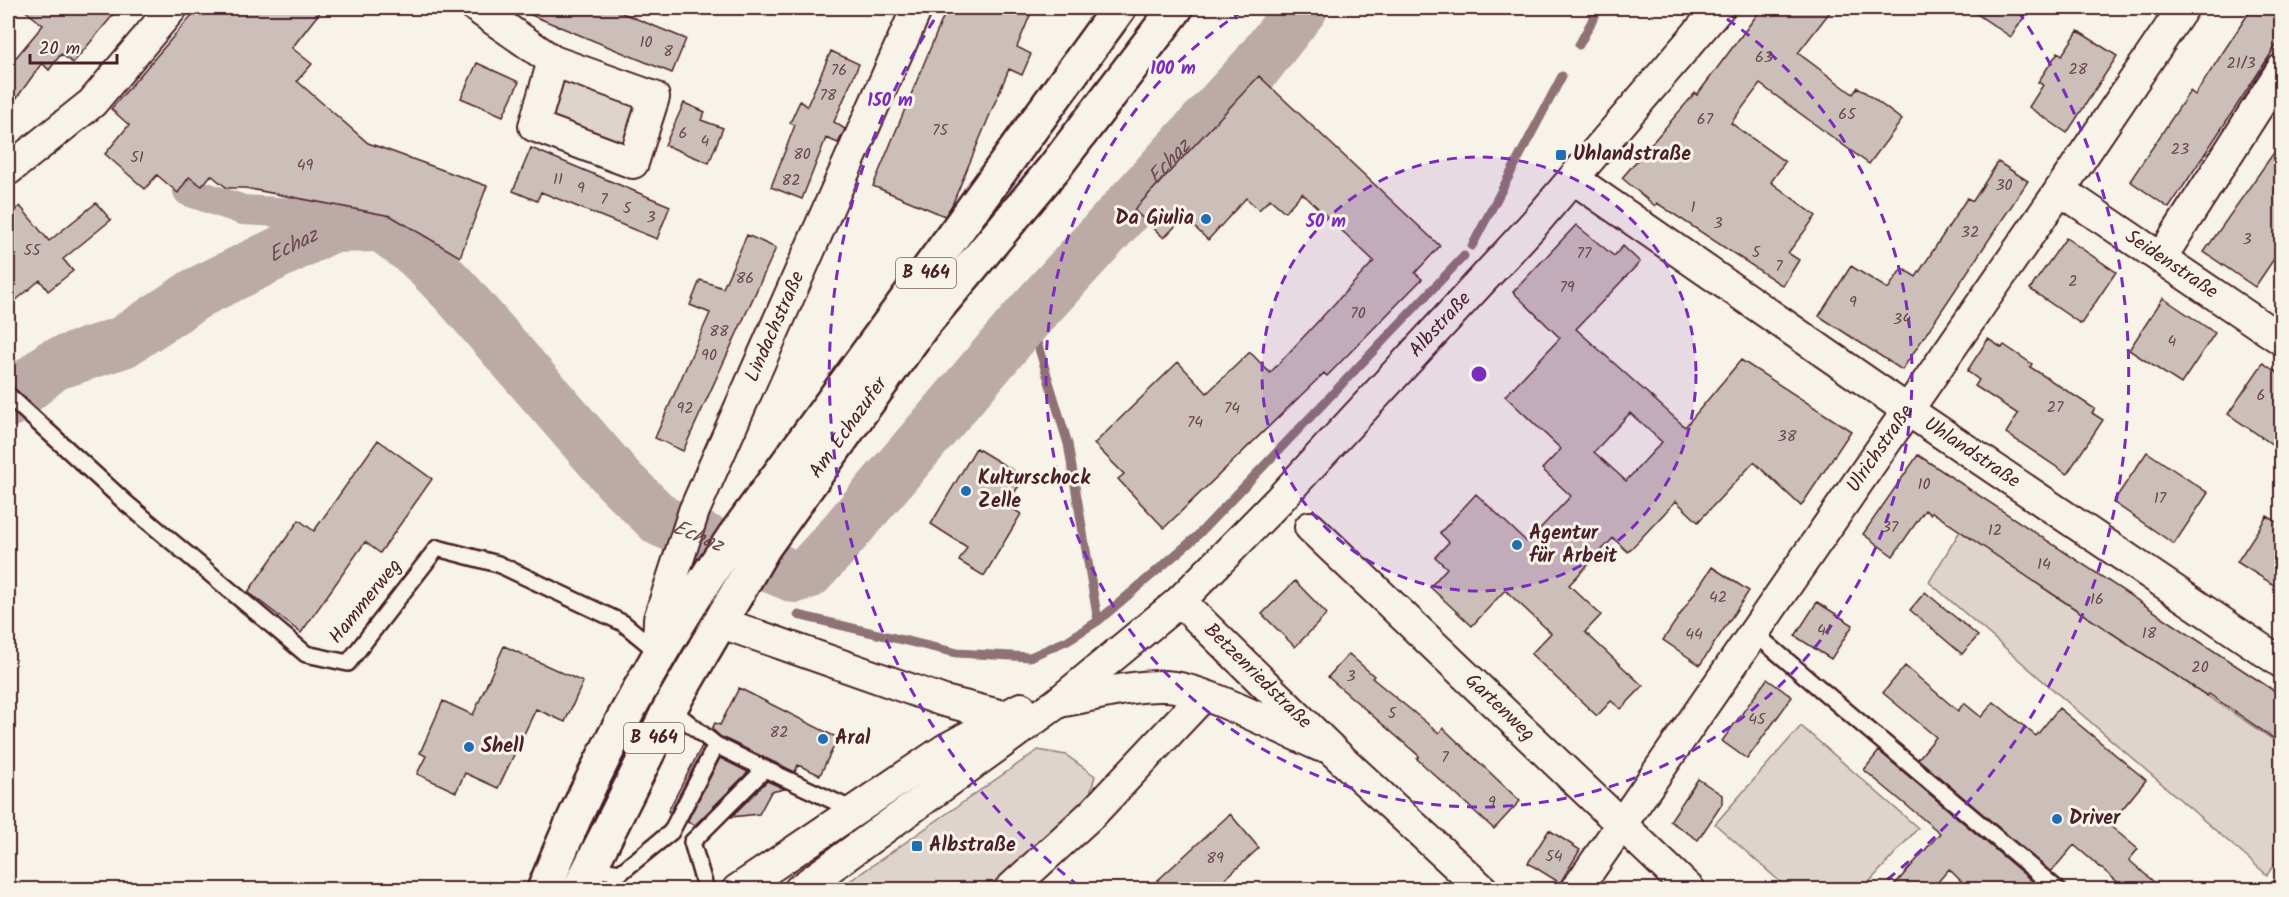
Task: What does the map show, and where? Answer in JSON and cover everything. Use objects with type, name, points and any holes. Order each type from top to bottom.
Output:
[{"type":"main road","name":"Am Echazufer","points":[[544,890],[576,813],[658,652],[686,583],[734,538],[1119,8]]},
{"type":"main road","name":"Am Echazufer","points":[[584,879],[670,708],[764,547],[922,326],[1054,168],[1176,8]]},
{"type":"street","points":[[8,170],[92,103],[172,8]]},
{"type":"street","points":[[477,8],[553,61]]},
{"type":"street","name":"Lindachstraße","points":[[686,583],[694,511],[917,8]]},
{"type":"street","name":"Albstraße","points":[[799,890],[1057,703],[1180,601],[1279,500],[1574,179],[1719,8]]},
{"type":"street","name":"Ulrichstraße","points":[[1576,890],[1906,409],[2060,190],[2183,8]]},
{"type":"street","points":[[2161,258],[2279,80]]},
{"type":"street","name":"Uhlandstraße","points":[[1574,179],[1906,409],[2282,663]]},
{"type":"street","name":"Seidenstraße","points":[[2060,190],[2282,340]]},
{"type":"street","name":"Gartenweg","points":[[1310,527],[1690,890]]},
{"type":"street","name":"Betzenriedstraße","points":[[1180,601],[1335,753],[1483,890]]},
{"type":"street","points":[[719,622],[944,701],[1007,717]]},
{"type":"street","name":"Albstraße","points":[[737,890],[944,750],[1007,717],[1149,629]]},
{"type":"street","name":"Albstraße","points":[[1057,703],[1138,688],[1167,686],[1203,696]]},
{"type":"street","points":[[1009,890],[1093,813],[1203,696]]},
{"type":"street","name":"Betzenriedstraße","points":[[1203,696],[1335,753]]},
{"type":"street","points":[[944,701],[944,750]]},
{"type":"lane","name":"Hammerweg","points":[[8,395],[126,503],[306,654],[348,663],[436,548],[498,564],[624,623],[658,652]]},
{"type":"lane","points":[[1753,632],[2058,890]]},
{"type":"lane","points":[[670,708],[716,745],[853,810]]},
{"type":"lane","points":[[584,879],[620,873],[671,832],[716,745]]},
{"type":"lane","points":[[706,890],[692,842],[765,769]]},
{"type":"shaded area","points":[[560,73],[641,103],[625,149],[545,119]]},
{"type":"shaded area","points":[[620,481],[667,514],[658,528],[626,493]]},
{"type":"shaded area","points":[[1960,531],[2281,745],[2281,855],[2267,875],[1929,582]]},
{"type":"shaded area","points":[[1801,726],[1918,828],[1863,889],[1788,889],[1715,824]]},
{"type":"shaded area","points":[[1038,750],[1066,755],[1095,776],[1087,805],[989,889],[837,890]]},
{"type":"building","points":[[22,8],[119,8],[73,63],[61,54],[49,70],[42,63],[8,110],[8,67],[43,25]]},
{"type":"building","points":[[198,8],[323,8],[292,48],[312,64],[297,81],[368,143],[487,186],[460,257],[391,216],[245,188],[227,188],[211,175],[202,186],[189,177],[178,193],[157,175],[145,189],[105,154],[129,125],[111,109]]},
{"type":"building","points":[[514,8],[610,8],[686,39],[672,73]]},
{"type":"building","points":[[947,8],[1033,8],[1017,47],[1031,54],[1022,75],[1009,69],[952,205],[945,216],[873,186]]},
{"type":"building","points":[[1762,8],[1833,8],[1798,53],[1853,94],[1858,87],[1902,120],[1869,164],[1760,84],[1731,123],[1785,162],[1771,182],[1816,216],[1788,253],[1799,260],[1783,286],[1657,203],[1655,206],[1622,178],[1695,93],[1697,95]]},
{"type":"building","points":[[1968,8],[2030,8],[2011,37]]},
{"type":"building","points":[[2252,8],[2282,8],[2282,37],[2169,208],[2130,181],[2190,91],[2195,95]]},
{"type":"building","points":[[2078,31],[2117,56],[2067,133],[2029,107],[2043,85],[2038,82],[2058,52],[2062,55]]},
{"type":"building","points":[[831,51],[859,64],[834,122],[845,129],[838,143],[826,138],[802,199],[771,187],[795,125],[790,123],[800,101],[807,106]]},
{"type":"building","points":[[477,63],[519,82],[503,116],[461,98]]},
{"type":"building","points":[[1259,76],[1440,246],[1415,273],[1422,279],[1327,376],[1324,373],[1164,528],[1118,479],[1124,474],[1094,444],[1178,362],[1207,393],[1250,352],[1270,373],[1374,261],[1302,193],[1285,212],[1270,199],[1259,210],[1246,198],[1208,240],[1184,217],[1164,238],[1134,210]]},
{"type":"building","points":[[684,103],[705,112],[701,120],[723,128],[709,163],[665,145]]},
{"type":"building","points":[[2282,141],[2282,247],[2255,287],[2204,252]]},
{"type":"building","points":[[531,148],[670,206],[657,239],[541,192],[537,201],[513,191]]},
{"type":"building","points":[[1998,162],[2028,181],[1902,370],[1819,316],[1851,266],[1888,289],[1902,268],[1916,277],[1967,198],[1973,201]]},
{"type":"building","points":[[96,203],[111,220],[63,259],[73,271],[48,291],[40,280],[8,307],[8,216],[20,206],[49,241]]},
{"type":"building","points":[[1576,225],[1614,256],[1623,246],[1640,262],[1576,329],[1685,427],[1741,360],[1851,431],[1801,506],[1754,462],[1698,522],[1676,501],[1628,552],[1613,538],[1569,585],[1601,615],[1585,632],[1643,686],[1621,709],[1611,701],[1597,716],[1531,654],[1551,633],[1505,590],[1472,626],[1430,587],[1447,568],[1435,557],[1449,542],[1440,533],[1476,494],[1527,542],[1571,496],[1542,469],[1561,449],[1505,396],[1560,338],[1513,292]],"holes":[[[1630,413],[1662,442],[1626,481],[1594,452]]]},
{"type":"building","points":[[747,235],[776,248],[683,451],[655,438],[710,313],[690,305],[700,280],[723,288]]},
{"type":"building","points":[[2066,238],[2116,272],[2081,324],[2030,289]]},
{"type":"building","points":[[2163,298],[2215,333],[2181,384],[2129,350]]},
{"type":"building","points":[[1988,339],[2002,348],[2004,345],[2032,364],[2030,367],[2095,409],[2092,413],[2103,420],[2067,474],[2006,433],[2018,414],[1975,386],[1979,380],[1967,371]]},
{"type":"building","points":[[2263,363],[2282,376],[2282,451],[2228,414]]},
{"type":"building","points":[[378,440],[432,479],[380,553],[365,542],[301,633],[248,592],[299,520],[314,531]]},
{"type":"building","points":[[976,448],[1024,477],[1007,505],[1021,514],[984,576],[959,561],[967,547],[931,524]]},
{"type":"building","points":[[2147,452],[2208,493],[2174,544],[2113,502]]},
{"type":"building","points":[[1918,455],[2282,696],[2282,744],[1932,512],[1930,514],[1925,510],[1893,556],[1863,534]]},
{"type":"building","points":[[2267,516],[2282,525],[2282,590],[2237,562]]},
{"type":"building","points":[[1712,567],[1749,591],[1700,665],[1663,640]]},
{"type":"building","points":[[1295,581],[1327,614],[1295,647],[1262,614]]},
{"type":"building","points":[[1925,592],[1978,636],[1962,654],[1910,610]]},
{"type":"building","points":[[1817,602],[1853,625],[1831,659],[1795,636]]},
{"type":"building","points":[[504,646],[583,682],[565,722],[536,709],[498,788],[465,773],[456,792],[417,774],[426,756],[420,753],[443,701],[473,715]]},
{"type":"building","points":[[1349,654],[1374,676],[1372,678],[1439,733],[1443,728],[1520,801],[1494,829],[1417,759],[1419,756],[1328,677]]},
{"type":"building","points":[[1905,666],[1958,711],[1964,703],[1981,717],[1994,702],[2036,736],[2059,708],[2146,780],[2109,825],[2138,849],[2129,860],[2163,890],[2127,890],[2074,845],[2051,872],[1918,759],[1936,737],[1883,693]]},
{"type":"building","points":[[1767,679],[1792,697],[1747,759],[1722,741]]},
{"type":"building","points":[[739,688],[838,738],[820,775],[798,765],[795,772],[721,737],[712,729],[715,723],[720,725]]},
{"type":"building","points":[[702,746],[704,748],[670,813],[668,811]]},
{"type":"building","points":[[1879,751],[2039,887],[2036,890],[1970,890],[1949,869],[1931,890],[1890,890],[1940,833],[1864,770]]},
{"type":"building","points":[[720,758],[748,772],[695,825],[687,822]]},
{"type":"building","points":[[1698,779],[1722,795],[1722,804],[1698,840],[1670,821]]},
{"type":"building","points":[[767,781],[785,789],[771,792],[759,814],[731,817]]},
{"type":"building","points":[[1230,814],[1259,848],[1213,890],[1147,890]]},
{"type":"building","points":[[1549,830],[1580,850],[1560,883],[1528,863]]},
{"type":"waterway","name":"Echaz","points":[[8,402],[53,365],[123,342],[197,293],[331,227],[382,226],[419,254],[456,292],[620,481],[661,521],[795,577],[808,573],[832,547],[1029,316],[1256,67],[1302,8]]},
{"type":"waterway","points":[[1579,45],[1599,8]]},
{"type":"waterway","points":[[1472,246],[1562,76]]},
{"type":"waterway","points":[[188,191],[243,210],[330,215],[382,226]]},
{"type":"waterway","points":[[798,615],[957,653],[1030,657],[1068,640],[1098,621],[1195,538],[1464,256]]},
{"type":"waterway","points":[[1029,316],[1068,444],[1098,621]]},
{"type":"place","name":"Uhlandstraße","points":[[1561,155]]},
{"type":"place","name":"Da Giulia","points":[[1206,219]]},
{"type":"place","name":"Kulturschock Zelle","points":[[966,491]]},
{"type":"place","name":"Agentur für Arbeit","points":[[1517,545]]},
{"type":"place","name":"Aral","points":[[823,739]]},
{"type":"place","name":"Shell","points":[[469,747]]},
{"type":"place","name":"Driver","points":[[2057,819]]},
{"type":"place","name":"Albstraße","points":[[917,846]]}]
